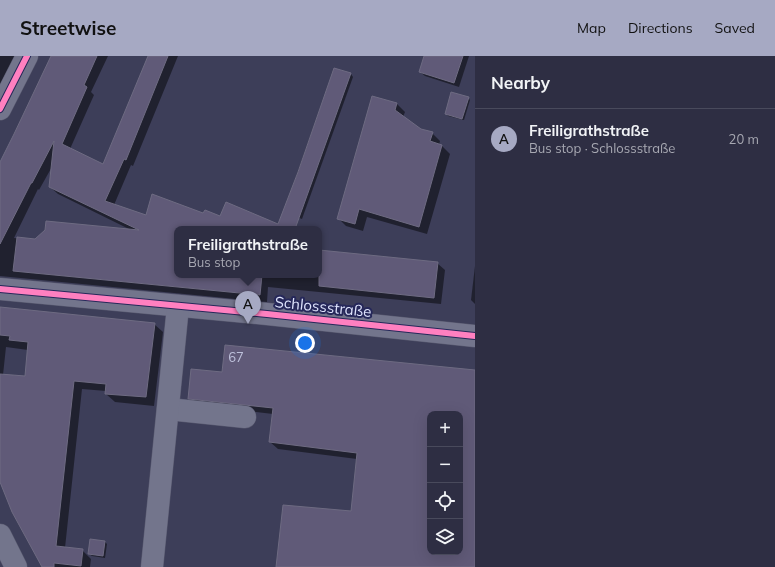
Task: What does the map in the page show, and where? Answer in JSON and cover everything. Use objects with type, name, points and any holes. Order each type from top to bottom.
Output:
[{"type":"street","points":[[0,109],[27,56]]},
{"type":"street","name":"Schlossstraße","points":[[0,289],[267,314],[475,336]]},
{"type":"street","points":[[152,567],[178,306]]},
{"type":"street","points":[[168,409],[245,417]]},
{"type":"street","points":[[0,535],[16,567]]},
{"type":"building","points":[[51,56],[97,56],[84,85],[87,87],[62,144],[103,164],[148,56],[168,56],[126,160],[124,159],[105,201],[146,215],[152,194],[203,213],[205,210],[220,216],[226,202],[278,224],[298,172],[334,68],[351,73],[296,226],[174,226],[174,278],[262,278],[260,295],[13,271],[17,237],[35,239],[45,230],[46,221],[139,230],[49,187],[54,141],[0,244],[0,162]]},
{"type":"building","points":[[424,56],[463,56],[454,83],[419,72]]},
{"type":"building","points":[[451,92],[469,97],[462,119],[445,114]]},
{"type":"building","points":[[372,96],[397,103],[395,110],[421,129],[433,132],[430,141],[442,145],[419,227],[359,209],[355,224],[337,219]]},
{"type":"building","points":[[322,250],[438,262],[434,298],[319,286],[319,278],[322,278]]},
{"type":"building","points":[[0,307],[155,323],[146,397],[105,394],[106,384],[74,381],[56,546],[83,549],[81,566],[54,563],[54,567],[42,567],[12,512],[0,482],[0,374],[25,376],[28,342],[9,340],[10,336],[0,335]]},
{"type":"building","points":[[225,345],[475,370],[475,567],[276,567],[283,505],[351,511],[357,453],[269,442],[273,408],[188,399],[191,369],[222,372]]},
{"type":"building","points":[[90,539],[105,541],[103,556],[88,554]]},
{"type":"cycle path","points":[[0,109],[27,56]]},
{"type":"cycle path","points":[[0,289],[267,314],[475,336]]},
{"type":"place","name":"Freiligrathstraße","points":[[248,324]]}]
